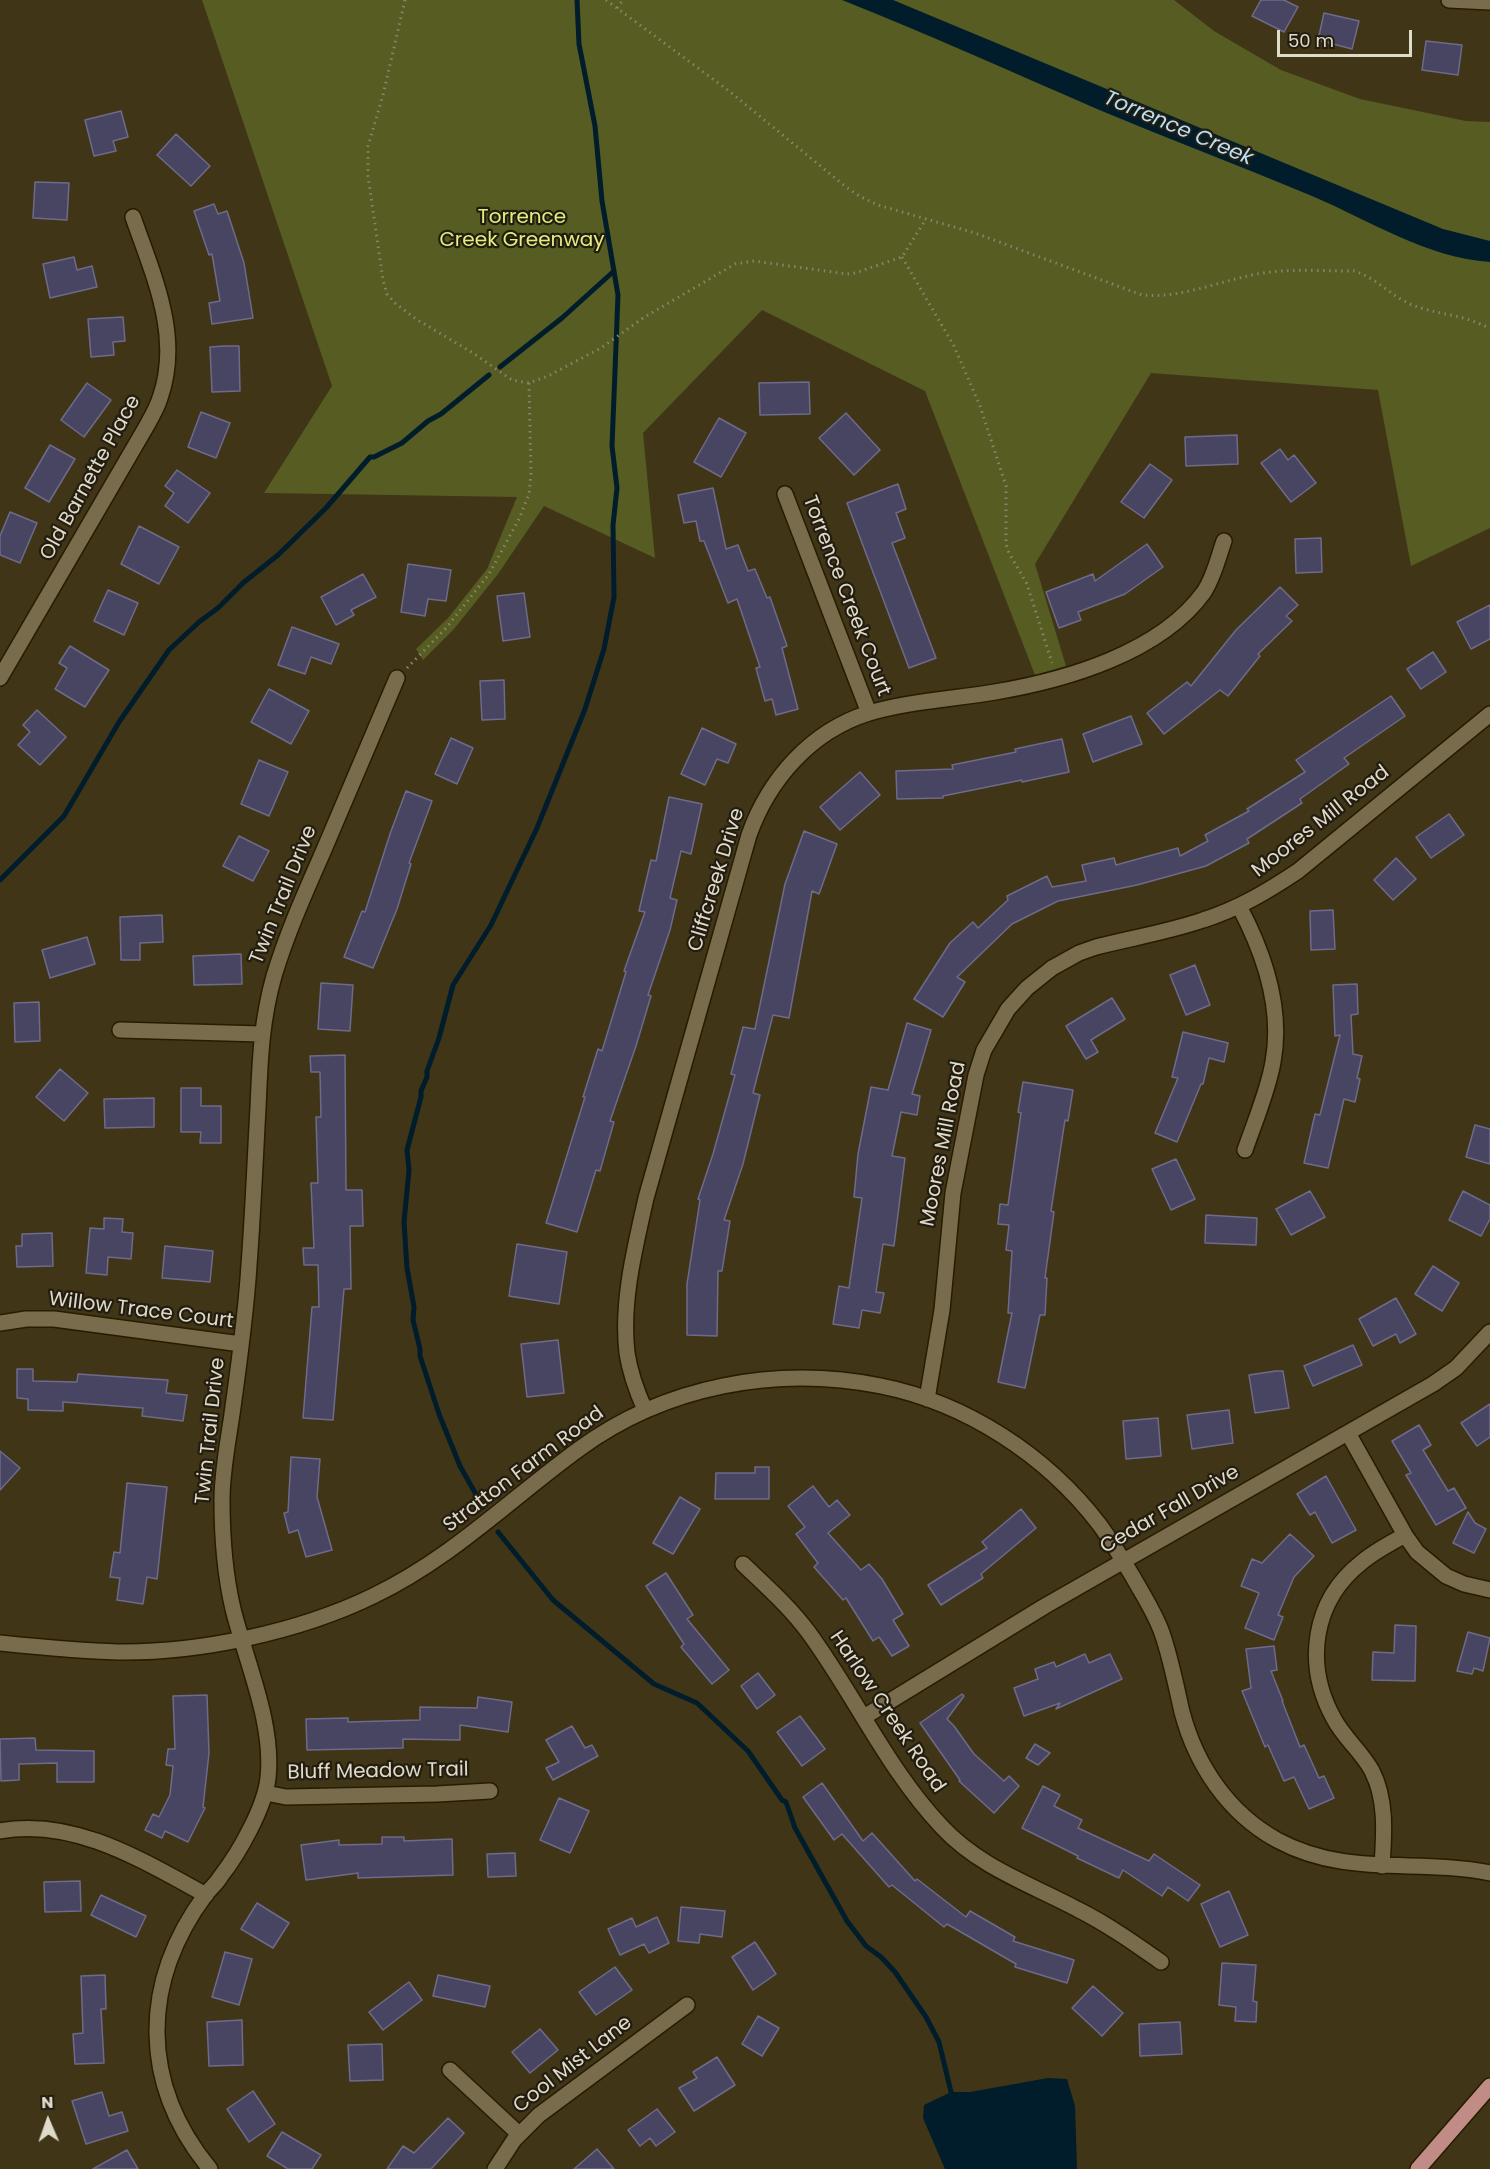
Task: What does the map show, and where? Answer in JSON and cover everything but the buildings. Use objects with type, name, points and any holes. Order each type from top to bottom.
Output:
[{"type":"main road","points":[[1418,2169],[1490,2086]]},
{"type":"street","points":[[1449,0],[1490,2]]},
{"type":"street","name":"Old Barnette Place","points":[[0,678],[146,427],[160,398],[168,356],[166,320],[133,217]]},
{"type":"street","name":"Torrence Creek Court","points":[[785,494],[869,713]]},
{"type":"street","name":"Cliffcreek Drive","points":[[645,1410],[635,1386],[627,1354],[626,1325],[633,1255],[646,1198],[749,835],[756,816],[775,782],[801,752],[841,726],[869,713],[997,692],[1057,677],[1109,660],[1146,642],[1186,614],[1205,590],[1224,541]]},
{"type":"street","name":"Twin Trail Drive","points":[[210,2169],[193,2147],[172,2109],[161,2074],[158,2013],[167,1966],[177,1942],[206,1895],[239,1850],[266,1793],[269,1773],[265,1730],[232,1605],[226,1569],[222,1500],[242,1344],[249,1265],[261,1034],[274,978],[294,916],[397,678]]},
{"type":"street","name":"Moores Mill Road","points":[[927,1399],[942,1310],[953,1192],[976,1075],[991,1037],[1008,1009],[1040,977],[1079,953],[1204,920],[1239,906],[1298,871],[1490,714]]},
{"type":"street","points":[[1239,906],[1249,925],[1270,984],[1277,1017],[1277,1034],[1271,1071],[1245,1150]]},
{"type":"street","points":[[120,1030],[261,1034]]},
{"type":"street","name":"Willow Trace Court","points":[[0,1323],[27,1319],[54,1319],[242,1344]]},
{"type":"street","name":"Cedar Fall Drive","points":[[864,1717],[1123,1561],[1433,1384],[1456,1368],[1490,1332]]},
{"type":"street","name":"Stratton Farm Road","points":[[0,1643],[117,1652],[161,1651],[241,1639],[309,1621],[340,1610],[414,1575],[459,1545],[580,1449],[611,1427],[645,1410],[713,1387],[764,1380],[805,1378],[852,1381],[886,1387],[957,1411],[989,1428],[1030,1455],[1075,1496],[1102,1528],[1149,1605],[1162,1633],[1194,1747],[1210,1778],[1224,1796],[1256,1827],[1300,1850],[1352,1864],[1451,1868],[1490,1873]]},
{"type":"street","points":[[1348,1433],[1417,1552],[1446,1576],[1464,1584],[1490,1590]]},
{"type":"street","points":[[1382,1866],[1383,1809],[1372,1771],[1334,1721],[1324,1700],[1318,1678],[1317,1649],[1325,1605],[1345,1577],[1362,1561],[1405,1534]]},
{"type":"street","name":"Harlow Creek Road","points":[[743,1564],[788,1606],[809,1632],[910,1790],[943,1828],[993,1868],[1077,1908],[1112,1928],[1161,1962]]},
{"type":"street","name":"Bluff Meadow Trail","points":[[266,1793],[286,1797],[490,1791]]},
{"type":"street","points":[[0,1831],[14,1828],[44,1828],[68,1832],[97,1841],[206,1895]]},
{"type":"street","name":"Cool Mist Lane","points":[[495,2169],[519,2134],[538,2115],[687,2005]]},
{"type":"street","points":[[450,2070],[519,2134]]},
{"type":"path","points":[[405,0],[367,154],[383,280],[387,294],[395,303],[416,319],[512,380],[529,383],[548,376],[601,348],[643,318],[735,264],[754,261],[847,274],[877,267],[902,257],[926,219]]},
{"type":"path","points":[[606,0],[729,91],[846,187],[878,205],[975,233],[1142,295],[1176,294],[1270,272],[1354,272],[1366,275],[1411,304],[1467,318],[1490,329]]},
{"type":"path","points":[[617,8],[623,0]]},
{"type":"path","points":[[902,257],[954,346],[980,405],[1006,486],[1006,544],[1027,584],[1057,677]]},
{"type":"path","points":[[397,678],[446,628],[489,574],[519,519],[529,494],[531,476],[529,383]]},
{"type":"green space","name":"Torrence Creek Greenway","points":[[202,0],[1174,0],[1214,31],[1281,70],[1360,99],[1466,121],[1490,122],[1490,528],[1411,566],[1378,390],[1151,373],[1035,564],[1066,666],[1035,675],[925,391],[762,310],[643,433],[655,558],[544,506],[498,574],[454,629],[423,660],[416,649],[448,618],[487,569],[517,497],[264,493],[332,386]]},
{"type":"water","name":"Torrence Creek","points":[[842,0],[893,0],[1443,229],[1490,241],[1490,262],[1467,259],[1421,246],[1312,196],[1097,109]]},
{"type":"water","points":[[1048,2078],[1067,2079],[1075,2106],[1077,2169],[945,2169],[923,2118],[924,2105],[951,2092],[970,2092]]},
{"type":"waterway","points":[[483,1507],[460,1466],[439,1414],[420,1356],[413,1320],[414,1307],[407,1268],[404,1222],[409,1170],[407,1150],[421,1091],[439,1038],[453,985],[491,925],[537,828],[585,709],[604,649],[614,597],[613,525],[617,488],[612,446],[618,295],[602,201],[595,126],[579,44],[577,0]]},
{"type":"waterway","points":[[500,367],[562,318],[614,271]]},
{"type":"waterway","points":[[0,880],[64,816],[119,722],[169,650],[243,583],[278,555],[326,508],[370,457],[402,443],[489,375]]},
{"type":"waterway","points":[[498,1532],[553,1600],[654,1684],[697,1703],[748,1751],[782,1800],[786,1802],[795,1828],[847,1921],[866,1946],[881,1957],[895,1972],[926,2017],[939,2042],[951,2092],[955,2097]]}]
